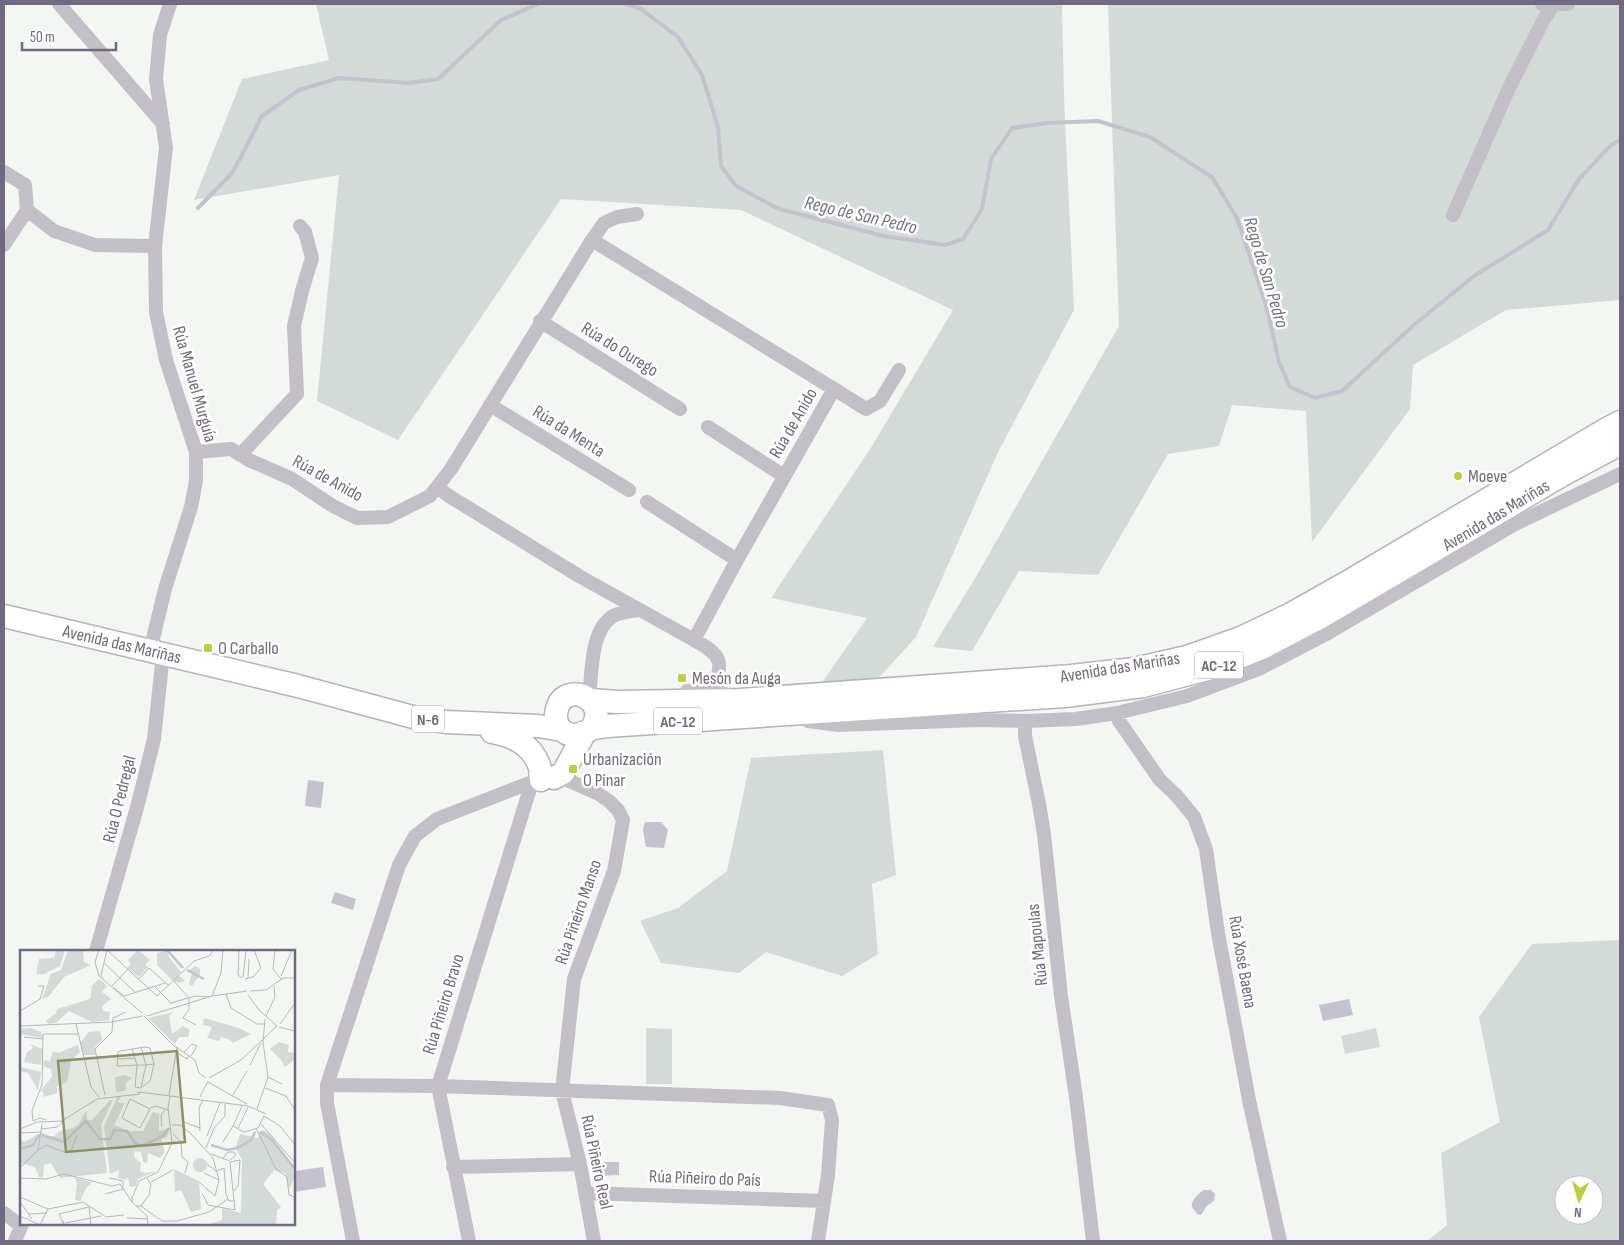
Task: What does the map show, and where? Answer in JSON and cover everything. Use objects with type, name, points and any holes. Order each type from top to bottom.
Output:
[{"type":"highway","name":"Avenida das Mariñas","points":[[590,699],[643,702],[740,700],[1071,676],[1134,669],[1187,657],[1243,637],[1291,614],[1620,422]]},
{"type":"highway","name":"Avenida das Mariñas","points":[[4,616],[298,686],[396,712],[446,722],[517,725],[575,731],[607,726],[1065,696],[1143,686],[1215,667],[1264,647],[1321,617],[1564,474],[1620,444]]},
{"type":"highway","name":"Avenida das Mariñas","points":[[298,686],[483,716],[522,715],[560,702]]},
{"type":"highway","name":"AC-12","points":[[560,702],[564,698],[575,694],[590,699]]},
{"type":"highway","points":[[542,777],[562,752],[575,731],[596,718],[594,705],[590,699]]},
{"type":"highway","points":[[560,702],[557,707],[556,720],[575,731]]},
{"type":"highway","points":[[446,722],[500,733],[520,740],[533,754],[542,777]]},
{"type":"street","points":[[59,4],[163,124]]},
{"type":"street","name":"Rúa Manuel Murguía","points":[[156,652],[165,590],[191,507],[196,481],[196,452],[166,360],[156,312],[155,246],[166,148],[156,78],[160,35],[170,4]]},
{"type":"street","points":[[1453,215],[1509,88],[1543,21],[1555,4]]},
{"type":"street","points":[[4,172],[25,185],[27,210],[4,245]]},
{"type":"street","points":[[27,210],[54,231],[95,245],[155,246]]},
{"type":"street","points":[[592,240],[604,223],[617,217],[637,214]]},
{"type":"street","name":"Rúa Manuel Murguía","points":[[240,455],[297,394],[294,326],[312,258],[305,232],[300,226]]},
{"type":"street","name":"Rúa de Anido","points":[[196,452],[230,450],[292,479],[334,506],[357,518],[388,516],[430,496],[451,469],[540,321],[592,240],[834,389],[694,640]]},
{"type":"street","name":"Rúa do Ourego","points":[[540,321],[680,409]]},
{"type":"street","points":[[834,389],[866,409],[880,401],[899,370]]},
{"type":"street","name":"Rúa da Menta","points":[[490,405],[629,490]]},
{"type":"street","points":[[708,427],[784,476]]},
{"type":"street","name":"Avenida das Mariñas","points":[[765,715],[838,725],[1076,719],[1117,714],[1187,696],[1259,669],[1328,633],[1517,523],[1620,474]]},
{"type":"street","points":[[438,487],[449,496],[579,576],[707,647],[719,661],[720,673],[712,689]]},
{"type":"street","points":[[647,502],[737,560]]},
{"type":"street","points":[[590,699],[595,647],[602,625],[620,613],[640,610]]},
{"type":"street","name":"Rúa O Pedregal","points":[[96,950],[138,804],[154,739],[156,652]]},
{"type":"street","points":[[643,702],[661,694],[712,689],[740,700]]},
{"type":"street","name":"Rúa Xosé Baena","points":[[1117,714],[1119,721],[1160,780],[1176,795],[1194,817],[1206,849],[1218,933],[1248,1100],[1280,1241]]},
{"type":"street","name":"Rúa Mapoulas","points":[[1025,721],[1025,736],[1044,834],[1061,996],[1093,1241]]},
{"type":"street","points":[[353,1241],[327,1102],[328,1084],[399,865],[415,836],[437,819],[542,777]]},
{"type":"street","name":"Rúa Piñeiro Bravo","points":[[469,1241],[438,1086],[542,777]]},
{"type":"street","name":"Rúa Piñeiro Manso","points":[[542,777],[567,780],[597,793],[618,810],[623,820],[614,872],[574,980],[562,1091]]},
{"type":"street","points":[[328,1084],[780,1098],[828,1105],[832,1120],[818,1241]]},
{"type":"street","name":"Rúa Piñeiro Real","points":[[562,1091],[580,1164],[594,1241]]},
{"type":"street","points":[[453,1168],[580,1164]]},
{"type":"street","name":"Rúa Piñeiro do País","points":[[585,1193],[824,1201]]},
{"type":"street","points":[[4,1213],[20,1224]]},
{"type":"street","points":[[15,1241],[21,1225]]},
{"type":"shaded area","points":[[316,4],[1062,4],[1064,97],[1074,310],[999,450],[916,637],[874,683],[821,684],[867,618],[771,598],[872,446],[953,310],[741,210],[561,199],[398,440],[317,401],[339,175],[194,200],[242,79],[329,60]]},
{"type":"shaded area","points":[[1108,4],[1620,4],[1620,300],[1506,310],[1413,365],[1410,409],[1312,542],[1306,411],[1232,405],[1219,446],[1168,454],[1098,575],[1019,571],[972,651],[933,647],[977,575],[1119,326]]},
{"type":"shaded area","points":[[883,750],[896,875],[872,884],[878,954],[842,976],[766,952],[739,973],[661,963],[640,921],[678,908],[727,871],[751,758]]},
{"type":"shaded area","points":[[308,780],[324,782],[321,808],[305,806]]},
{"type":"shaded area","points":[[645,822],[661,822],[668,830],[664,848],[646,847],[643,830]]},
{"type":"shaded area","points":[[335,892],[356,899],[353,910],[331,903]]},
{"type":"shaded area","points":[[1620,940],[1620,1241],[1427,1241],[1447,1225],[1441,1153],[1500,1122],[1479,1017],[1532,944]]},
{"type":"shaded area","points":[[1349,999],[1353,1015],[1323,1021],[1319,1005]]},
{"type":"shaded area","points":[[646,1028],[672,1029],[672,1084],[646,1084]]},
{"type":"shaded area","points":[[1376,1028],[1380,1047],[1345,1054],[1341,1036]]},
{"type":"shaded area","points":[[596,1162],[619,1162],[619,1175],[596,1176]]},
{"type":"shaded area","points":[[323,1167],[326,1187],[295,1192],[295,1171]]},
{"type":"shaded area","points":[[1204,1190],[1211,1190],[1215,1194],[1214,1201],[1207,1206],[1201,1215],[1197,1214],[1192,1207],[1192,1202]]},
{"type":"waterway","name":"Rego de San Pedro","points":[[198,208],[233,172],[262,116],[299,90],[339,78],[409,83],[438,79],[501,20],[538,4]]},
{"type":"waterway","name":"Rego de San Pedro","points":[[626,4],[641,9],[678,37],[702,75],[718,127],[721,166],[736,186],[779,209],[884,236],[945,245],[963,239],[982,209],[991,159],[1012,128],[1047,123],[1098,121],[1150,137],[1212,177],[1237,218],[1266,305],[1279,362],[1290,387],[1315,398],[1342,391],[1415,324],[1474,276],[1548,230],[1579,179],[1611,145],[1620,140]]},
{"type":"place","name":"Moeve","points":[[1458,476]]},
{"type":"place","name":"O Carballo","points":[[208,648]]},
{"type":"place","name":"Mesón da Auga","points":[[682,678]]},
{"type":"place","name":"Urbanización O Pinar","points":[[573,769]]}]
